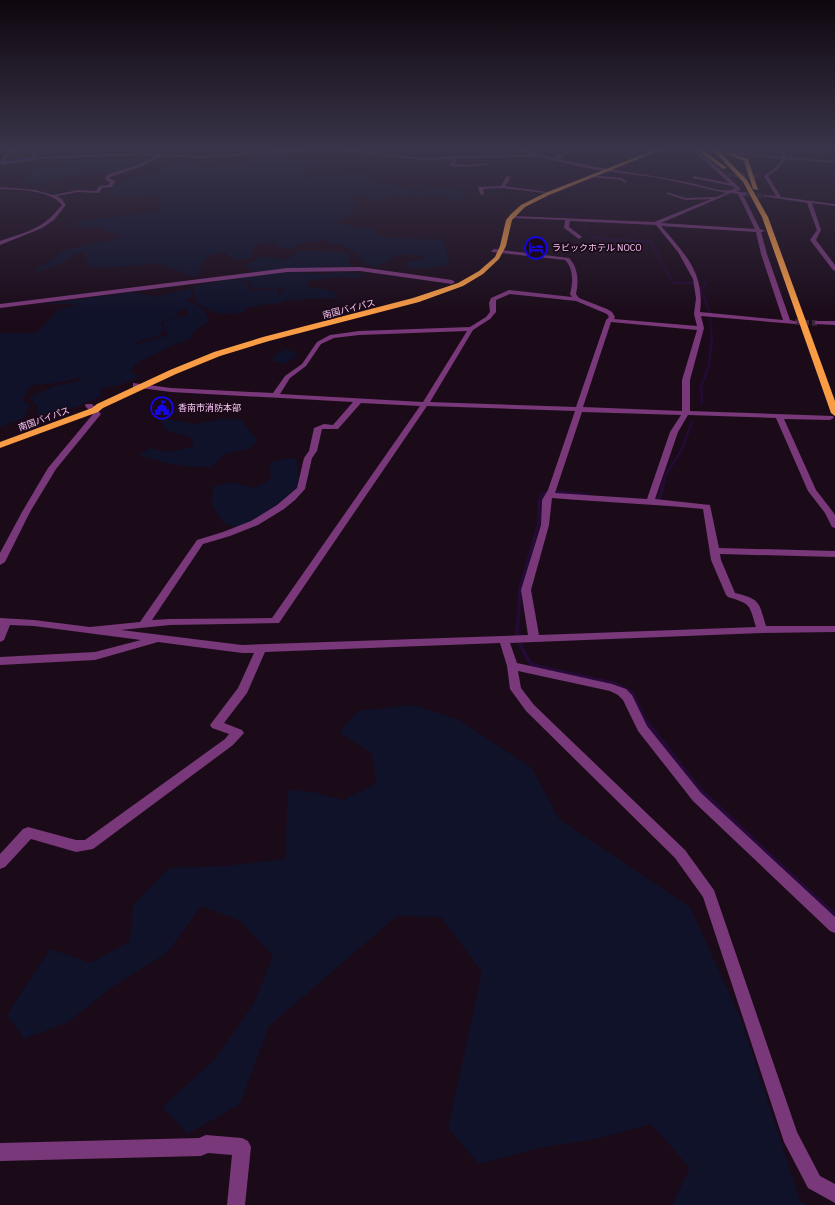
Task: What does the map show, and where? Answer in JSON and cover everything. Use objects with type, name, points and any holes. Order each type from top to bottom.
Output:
[{"type":"highway","name":"南国バイパス","points":[[0,439],[100,406],[192,360],[239,343],[298,326],[408,298],[452,282],[481,265],[498,251],[500,226],[506,214],[521,203]]},
{"type":"highway","name":"南国バイパス","points":[[139,386],[236,348],[397,306],[440,293],[463,283],[494,262],[507,226],[512,217],[528,203]]},
{"type":"highway","points":[[759,203],[765,217],[832,415]]},
{"type":"highway","points":[[762,203],[765,217]]},
{"type":"highway","name":"南国バイパス","points":[[0,445],[92,408]]},
{"type":"street","points":[[0,243],[31,231],[51,220],[64,205],[64,203]]},
{"type":"street","points":[[657,224],[656,222],[704,203]]},
{"type":"street","points":[[746,203],[760,231],[764,254],[787,321]]},
{"type":"street","points":[[809,203],[819,230],[813,240],[835,269]]},
{"type":"street","points":[[820,203],[835,205]]},
{"type":"street","points":[[572,211],[575,216],[566,227],[578,237]]},
{"type":"street","points":[[512,217],[571,219],[760,231]]},
{"type":"street","points":[[651,501],[674,432],[686,413],[686,380],[701,328],[697,314],[699,298],[696,279],[680,252],[657,224]]},
{"type":"street","points":[[498,251],[513,252],[528,256],[567,259],[572,264],[576,283],[573,294],[577,299]]},
{"type":"street","points":[[0,306],[279,271],[360,270],[452,282]]},
{"type":"street","points":[[90,630],[170,622],[275,621],[425,404],[471,329],[488,318],[493,312],[493,299],[510,292],[577,299],[605,310],[610,313],[612,317],[609,320],[544,507],[545,525],[526,590],[534,639]]},
{"type":"street","points":[[697,314],[795,322]]},
{"type":"street","points":[[609,320],[701,328]]},
{"type":"street","points":[[817,323],[835,323]]},
{"type":"street","points":[[276,395],[287,377],[304,365],[319,343],[332,336],[366,332],[471,329]]},
{"type":"street","points":[[139,386],[171,390],[425,404],[779,416],[832,415]]},
{"type":"street","points":[[144,624],[200,542],[221,538],[256,523],[296,495],[302,488],[302,480],[308,458],[313,451],[318,428],[324,426],[335,427],[359,400]]},
{"type":"street","points":[[0,562],[26,512],[52,468],[97,414],[92,408]]},
{"type":"street","points":[[779,416],[812,491],[829,512],[835,525]]},
{"type":"street","points":[[550,493],[636,502],[651,501],[707,507],[716,560],[731,595],[747,599],[754,604],[762,630]]},
{"type":"street","points":[[714,551],[835,554]]},
{"type":"street","points":[[0,638],[3,622],[34,623],[242,649],[280,649],[762,630],[835,629]]},
{"type":"street","points":[[0,661],[95,656],[159,639]]},
{"type":"street","points":[[504,640],[512,666],[516,689],[530,708],[680,854],[708,894],[790,1136],[814,1182],[835,1194]]},
{"type":"street","points":[[0,863],[28,833],[76,846],[88,845],[229,742],[238,733],[216,725],[243,690],[261,649]]},
{"type":"street","points":[[512,666],[612,688],[622,692],[628,698],[642,728],[697,797],[835,926]]},
{"type":"street","points":[[0,1152],[200,1147],[206,1144],[242,1147],[236,1205]]},
{"type":"shaded area","points":[[162,203],[355,203],[358,207],[355,211],[334,223],[372,229],[378,236],[388,238],[443,240],[450,260],[445,266],[409,268],[403,263],[424,259],[423,255],[398,255],[375,268],[366,264],[351,249],[322,240],[304,243],[290,250],[278,248],[272,242],[255,245],[252,251],[252,258],[234,260],[224,252],[209,255],[201,265],[197,278],[158,263],[108,268],[90,266],[85,259],[85,252],[75,253],[62,263],[36,272],[37,267],[52,260],[63,250],[114,240],[122,235],[108,232],[106,229],[69,225],[80,221],[157,211]]},
{"type":"shaded area","points":[[300,250],[349,253],[351,266],[252,272],[245,265],[263,256],[287,260]]},
{"type":"shaded area","points":[[289,272],[324,274],[342,272],[363,274],[360,278],[339,277],[311,280],[305,286],[335,292],[339,299],[327,298],[285,300],[283,303],[243,308],[246,311],[232,314],[214,312],[196,302],[193,286],[232,279],[247,282],[249,290],[278,290],[277,295],[279,296],[285,289],[251,288],[252,282],[233,278]]},
{"type":"shaded area","points":[[190,288],[192,296],[186,301],[204,310],[209,322],[195,330],[190,339],[170,346],[135,364],[131,373],[140,376],[122,384],[100,389],[101,396],[76,407],[39,415],[37,406],[30,397],[55,386],[78,381],[83,376],[70,380],[31,385],[22,400],[30,404],[24,418],[0,427],[0,333],[36,333],[59,310],[78,304],[44,304],[134,292],[156,297]],"holes":[[[185,309],[188,315],[164,322],[163,328],[169,335],[133,345],[133,343],[158,336],[163,333],[161,322],[179,317],[176,312]]]},
{"type":"shaded area","points":[[287,349],[297,354],[294,358],[283,364],[273,361],[273,355]]},
{"type":"shaded area","points":[[161,418],[196,424],[217,420],[240,419],[257,440],[247,449],[224,455],[212,467],[193,467],[165,463],[139,454],[151,448],[170,452],[194,446],[190,437],[165,430]]},
{"type":"shaded area","points":[[296,458],[298,466],[298,483],[295,491],[291,495],[242,525],[235,527],[223,523],[211,502],[214,486],[232,482],[254,488],[271,479],[269,463],[282,459]]},
{"type":"shaded area","points":[[414,705],[459,720],[532,768],[559,819],[690,907],[741,1019],[800,1201],[807,1205],[672,1205],[690,1168],[651,1124],[596,1139],[539,1148],[479,1164],[448,1128],[482,972],[441,917],[397,916],[269,1026],[240,1104],[188,1134],[162,1107],[216,1058],[254,1003],[273,956],[239,920],[201,906],[167,953],[115,985],[68,1022],[24,1039],[7,1015],[50,949],[90,963],[130,941],[133,905],[169,868],[225,866],[285,859],[288,790],[313,792],[343,800],[377,783],[371,753],[339,732],[358,711]]},
{"type":"waterway","points":[[547,203],[554,214],[585,216]]},
{"type":"waterway","points":[[586,222],[584,226],[588,232]]},
{"type":"waterway","points":[[587,231],[590,235],[596,238],[651,242],[673,283],[693,283]]},
{"type":"waterway","points":[[705,282],[705,286],[701,288],[710,314],[712,340]]},
{"type":"waterway","points":[[702,403],[701,387],[709,366],[712,340]]},
{"type":"waterway","points":[[664,482],[666,474],[681,451],[692,422]]},
{"type":"waterway","points":[[657,499],[660,497],[664,481]]},
{"type":"waterway","points":[[517,635],[520,589],[539,523],[539,502],[541,496],[545,493],[555,492],[589,495]]},
{"type":"waterway","points":[[520,644],[530,663],[532,664]]},
{"type":"waterway","points":[[532,664],[539,667],[615,684],[632,693],[644,719],[700,790],[819,901]]},
{"type":"waterway","points":[[818,900],[835,916]]},
{"type":"tunnel","points":[[795,322],[817,323]]},
{"type":"place","name":"ラビックホテル NOCO","points":[[536,248]]},
{"type":"place","name":"香南市消防本部","points":[[162,408]]}]
